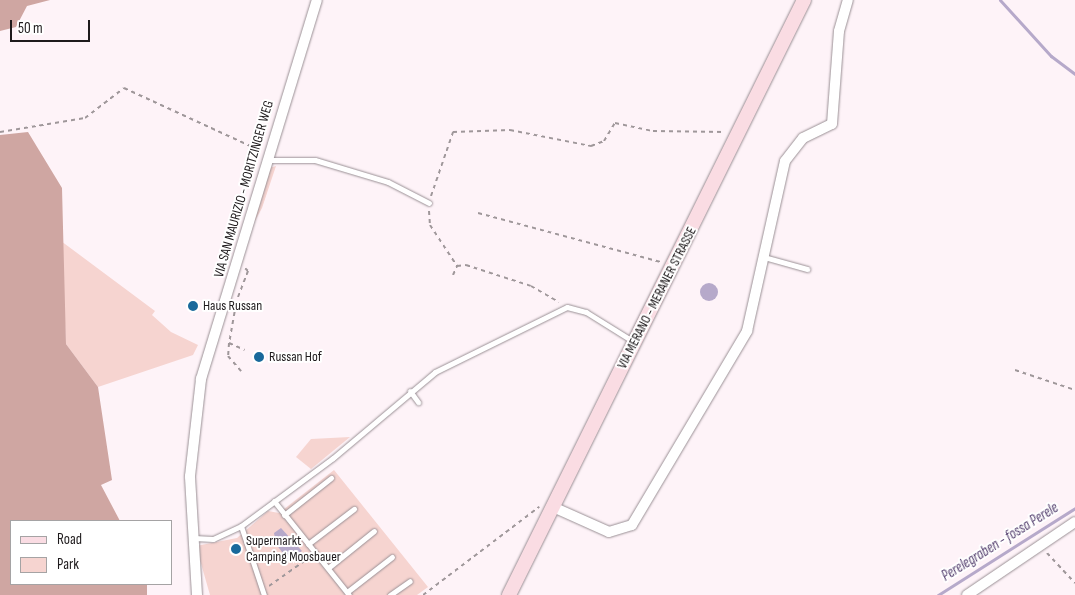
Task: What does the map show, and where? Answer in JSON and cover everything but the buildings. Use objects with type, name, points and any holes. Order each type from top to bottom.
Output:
[{"type":"main road","name":"VIA MERANO - MERANER STRASSE","points":[[509,595],[553,507],[631,340],[673,266],[804,0]]},
{"type":"street","name":"VIA SAN MAURIZIO - MORITZINGER WEG","points":[[197,595],[190,476],[195,412],[267,157],[317,0]]},
{"type":"street","points":[[553,507],[609,532],[632,525],[747,331],[785,161],[803,138],[832,124],[839,31],[848,0]]},
{"type":"street","points":[[967,595],[1075,522]]},
{"type":"lane","points":[[267,157],[315,160],[388,182],[429,203]]},
{"type":"lane","points":[[764,257],[807,269]]},
{"type":"lane","points":[[194,538],[213,539],[241,526],[332,458],[435,372],[567,307],[586,312],[631,340]]},
{"type":"lane","points":[[410,391],[418,402]]},
{"type":"lane","points":[[284,514],[331,478]]},
{"type":"lane","points":[[274,501],[348,593],[392,557]]},
{"type":"lane","points":[[308,544],[354,508]]},
{"type":"lane","points":[[241,526],[257,585],[264,595]]},
{"type":"lane","points":[[328,568],[374,531]]},
{"type":"lane","points":[[390,595],[410,581]]},
{"type":"path","points":[[0,132],[85,118],[124,88],[267,157]]},
{"type":"path","points":[[567,307],[531,286],[457,266],[430,225],[429,203],[453,132],[510,130],[591,146],[604,141],[615,123],[653,130],[724,132],[737,138]]},
{"type":"path","points":[[478,213],[673,266]]},
{"type":"path","points":[[454,276],[457,266]]},
{"type":"path","points":[[235,268],[248,271],[236,303],[228,356],[242,371]]},
{"type":"path","points":[[229,343],[246,350]]},
{"type":"path","points":[[1015,370],[1075,390]]},
{"type":"path","points":[[423,595],[531,511],[553,507]]},
{"type":"path","points":[[1041,545],[1075,583]]},
{"type":"path","points":[[257,585],[267,587],[315,553]]},
{"type":"green space","points":[[276,166],[262,208],[249,232],[269,168]]},
{"type":"green space","points":[[61,241],[155,311],[152,315],[171,332],[198,345],[193,355],[98,387],[66,344]]},
{"type":"green space","points":[[350,437],[311,469],[296,457],[311,439]]},
{"type":"green space","points":[[334,470],[428,587],[417,595],[210,595],[196,546],[237,538],[268,511],[279,513]]},
{"type":"shaded area","points":[[0,0],[50,0],[27,6],[16,27],[0,31]]},
{"type":"shaded area","points":[[28,132],[62,188],[66,344],[98,387],[112,480],[101,485],[119,520],[10,520],[10,585],[147,585],[147,595],[0,595],[0,135]]},
{"type":"shaded area","points":[[709,283],[715,286],[718,292],[715,298],[709,301],[703,298],[700,292],[703,286]]},
{"type":"shaded area","points":[[281,528],[302,551],[288,560],[276,544],[274,533]]},
{"type":"waterway","points":[[1000,0],[1051,56],[1075,74]]},
{"type":"waterway","name":"Perelegraben - fossa Perele","points":[[938,595],[1075,508]]},
{"type":"place","name":"Haus Russan","points":[[193,306]]},
{"type":"place","name":"Russan Hof","points":[[259,357]]},
{"type":"place","name":"Supermarkt Camping Moosbauer","points":[[236,549]]}]
